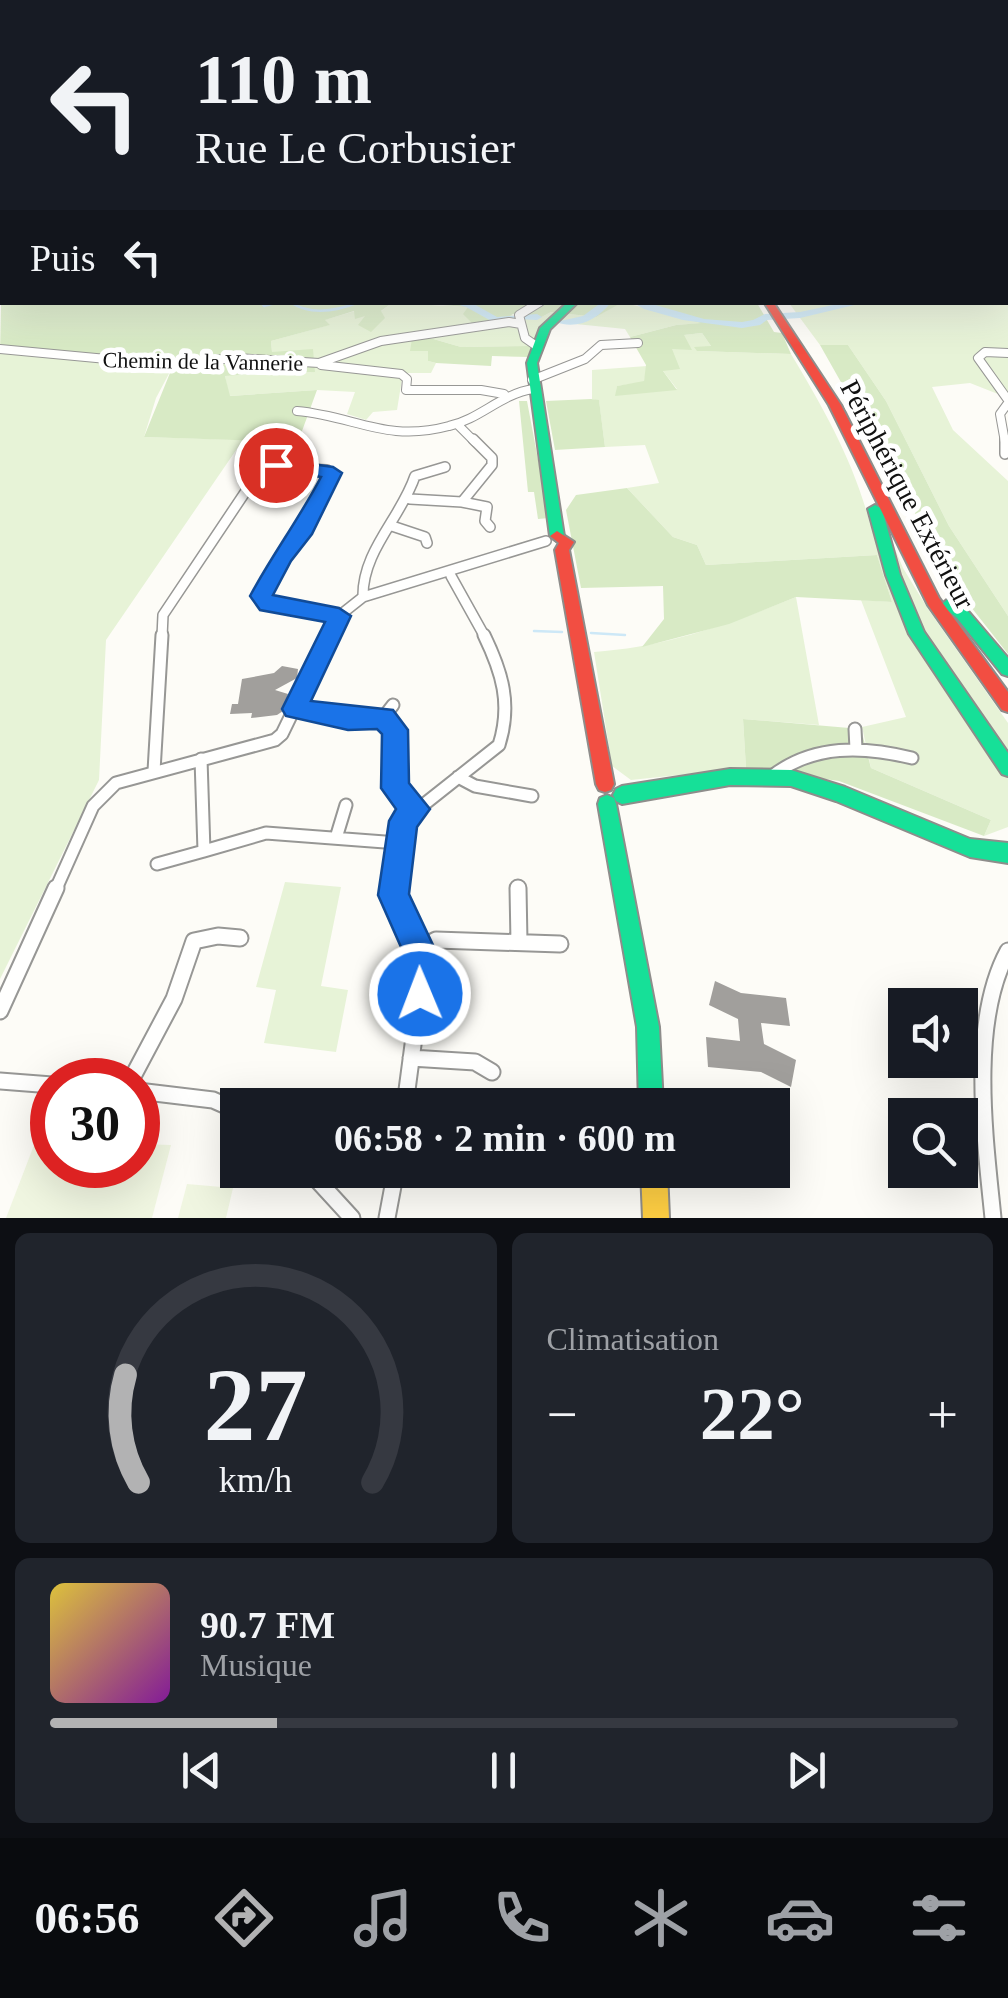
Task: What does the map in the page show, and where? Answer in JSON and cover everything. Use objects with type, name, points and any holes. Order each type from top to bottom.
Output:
[{"type":"main road","points":[[570,305],[552,319],[535,345],[533,384],[553,544],[605,784],[616,785],[614,799],[648,1027],[650,1088]]},
{"type":"main road","points":[[774,305],[857,427],[948,604],[1008,688]]},
{"type":"main road","name":"Périphérique Extérieur","points":[[793,332],[933,601],[1008,705]]},
{"type":"main road","points":[[873,480],[868,484],[893,575],[917,634],[1008,768]]},
{"type":"main road","points":[[948,604],[962,614],[1008,669]]},
{"type":"main road","points":[[614,799],[730,776],[772,776],[838,792],[970,848],[1008,853]]},
{"type":"main road","points":[[655,1188],[656,1218]]},
{"type":"street","points":[[534,305],[521,311],[521,324],[525,338],[535,345]]},
{"type":"street","name":"Chemin de la Vannerie","points":[[0,349],[160,364],[237,358],[312,364],[329,362],[381,341],[510,322],[521,324]]},
{"type":"street","points":[[298,411],[324,413],[382,431],[458,425],[504,394],[586,359],[601,345],[638,342]]},
{"type":"street","points":[[1005,454],[1006,427],[1000,414],[1008,402],[978,358],[985,352],[1008,353]]},
{"type":"street","points":[[312,364],[400,374],[406,380],[406,390],[480,390],[504,394]]},
{"type":"street","points":[[458,425],[492,458],[492,464],[462,502]]},
{"type":"street","points":[[154,771],[163,615],[262,467],[327,470],[333,476],[262,592],[262,601],[339,616]]},
{"type":"street","points":[[362,597],[360,581],[378,542],[410,499],[418,473],[445,467]]},
{"type":"street","points":[[410,499],[487,507],[485,521],[490,527]]},
{"type":"street","points":[[392,526],[426,537],[427,543]]},
{"type":"street","points":[[428,576],[451,576],[553,544]]},
{"type":"street","points":[[0,1010],[93,806],[116,783],[276,740],[339,616],[362,597],[553,544]]},
{"type":"street","points":[[407,1088],[424,962],[421,948],[393,895],[403,821],[499,745],[504,735],[507,686],[451,576]]},
{"type":"street","points":[[384,718],[393,704]]},
{"type":"street","points":[[295,709],[348,718],[384,718],[395,730],[395,788],[416,809]]},
{"type":"street","points":[[855,728],[856,749]]},
{"type":"street","points":[[772,776],[788,762],[856,749],[912,758]]},
{"type":"street","points":[[200,759],[204,851]]},
{"type":"street","points":[[458,777],[467,784],[518,789],[532,796]]},
{"type":"street","points":[[336,838],[346,805]]},
{"type":"street","points":[[157,864],[266,833],[398,843]]},
{"type":"street","points":[[518,887],[519,942]]},
{"type":"street","points":[[143,1058],[174,999],[194,941],[218,936],[240,938]]},
{"type":"street","points":[[421,948],[436,940],[560,944]]},
{"type":"street","points":[[992,1218],[984,1071],[996,976],[1008,951]]},
{"type":"street","points":[[411,1058],[475,1062],[492,1072]]},
{"type":"street","points":[[0,1081],[30,1083]]},
{"type":"street","points":[[160,1094],[220,1103]]},
{"type":"street","points":[[324,1188],[352,1218]]},
{"type":"street","points":[[387,1218],[393,1188]]},
{"type":"green space","points":[[1,305],[389,305],[381,311],[385,318],[371,332],[358,325],[365,316],[355,319],[354,311],[325,320],[330,325],[271,341],[272,352],[313,349],[315,372],[225,376],[230,396],[317,390],[298,442],[144,437],[172,368],[0,353]]},
{"type":"green space","points":[[389,305],[470,307],[536,320],[551,312],[596,317],[616,305],[633,305],[706,323],[676,325],[630,337],[625,329],[546,321],[531,346],[461,347],[430,338],[428,361],[436,363],[431,373],[403,373],[397,410],[373,412],[366,420],[347,414],[355,392],[317,390],[229,396],[225,376],[314,372],[272,352],[271,341],[329,325],[324,320],[355,311],[380,312]]},
{"type":"green space","points":[[440,305],[617,305],[596,317],[551,312],[536,320],[513,314],[498,323],[475,326],[463,314],[468,307]]},
{"type":"green space","points":[[640,305],[758,305],[774,332],[782,333],[791,354],[697,351],[694,347],[711,346],[702,333],[684,335],[692,350],[672,349],[680,369],[663,371],[677,390],[615,396],[617,386],[644,381],[646,365],[630,337],[701,323]]},
{"type":"green space","points":[[790,305],[1008,305],[1008,398],[970,383],[932,387],[953,430],[1008,481],[1008,616],[949,526],[886,401],[848,345],[820,345]]},
{"type":"green space","points":[[702,333],[711,346],[697,351],[791,354],[837,436],[870,524],[885,525],[903,568],[928,609],[1008,723],[1008,827],[984,836],[991,820],[871,768],[862,727],[906,717],[861,600],[892,602],[877,555],[706,565],[697,545],[673,537],[627,488],[659,483],[645,445],[605,447],[599,401],[592,399],[592,370],[647,366],[644,382],[617,386],[616,395],[677,389],[663,371],[671,349],[683,335]]},
{"type":"green space","points":[[430,338],[461,347],[531,346],[528,357],[492,356],[491,366],[436,363],[428,361],[428,351],[410,351],[412,339]]},
{"type":"green space","points":[[820,345],[848,345],[886,401],[949,526],[1008,616],[1008,654],[960,593]]},
{"type":"green space","points":[[0,353],[172,368],[156,398],[144,437],[243,440],[106,640],[99,780],[0,979]]},
{"type":"green space","points":[[599,400],[605,447],[555,450],[546,401]]},
{"type":"green space","points":[[519,401],[527,401],[549,518],[538,519],[534,492],[528,492]]},
{"type":"green space","points":[[627,488],[673,537],[697,545],[706,565],[877,555],[892,602],[796,597],[729,624],[642,647],[664,619],[663,586],[581,588],[566,510],[576,495]]},
{"type":"green space","points":[[796,597],[819,725],[743,719],[746,768],[631,780],[612,766],[594,652],[697,633]]},
{"type":"green space","points":[[743,719],[861,729],[871,768],[991,820],[984,836],[839,781],[746,768]]},
{"type":"green space","points":[[285,882],[341,887],[321,986],[348,990],[336,1052],[264,1043],[276,990],[256,987]]},
{"type":"green space","points":[[160,1145],[171,1145],[160,1187]]},
{"type":"green space","points":[[30,1156],[30,1188],[160,1188],[152,1218],[6,1218]]},
{"type":"green space","points":[[187,1184],[233,1188],[226,1218],[178,1218]]},
{"type":"building","points":[[282,666],[298,669],[297,678],[275,690],[288,694],[283,711],[251,718],[252,713],[230,714],[232,704],[238,704],[242,679],[274,673]]},
{"type":"building","points":[[715,981],[741,993],[786,998],[790,1026],[761,1023],[764,1044],[796,1060],[791,1087],[761,1072],[708,1067],[706,1037],[740,1041],[738,1019],[709,1005]]},
{"type":"waterway","points":[[263,305],[268,305]]},
{"type":"waterway","points":[[296,305],[324,311],[350,305]]},
{"type":"waterway","points":[[469,305],[495,320],[516,317]]},
{"type":"waterway","points":[[561,322],[587,318],[604,305]]},
{"type":"waterway","points":[[644,305],[683,318],[724,325],[756,323],[765,317],[800,315],[848,305]]},
{"type":"waterway","points":[[521,317],[537,317]]},
{"type":"waterway","points":[[534,631],[562,632]]},
{"type":"waterway","points":[[591,633],[625,635]]},
{"type":"traffic: fast","points":[[557,536],[532,363],[545,328],[571,305]]},
{"type":"traffic: fast","points":[[875,509],[893,575],[917,634],[1008,768]]},
{"type":"traffic: fast","points":[[948,605],[962,614],[1008,669]]},
{"type":"traffic: fast","points":[[622,795],[730,777],[791,778],[839,793],[970,848],[1008,853]]},
{"type":"traffic: fast","points":[[607,804],[648,1027],[650,1088]]},
{"type":"traffic: slow","points":[[655,1188],[656,1218]]},
{"type":"traffic: jam","points":[[770,305],[835,405],[933,601],[1008,705]]},
{"type":"traffic: jam","points":[[557,536],[567,542],[562,550],[605,784]]},
{"type":"route","points":[[276,465],[333,473],[301,534],[282,557],[261,596],[268,604],[339,616],[295,709],[348,718],[376,716],[384,718],[395,730],[395,788],[416,809],[403,821],[393,895],[421,948],[424,962],[420,994]]}]
